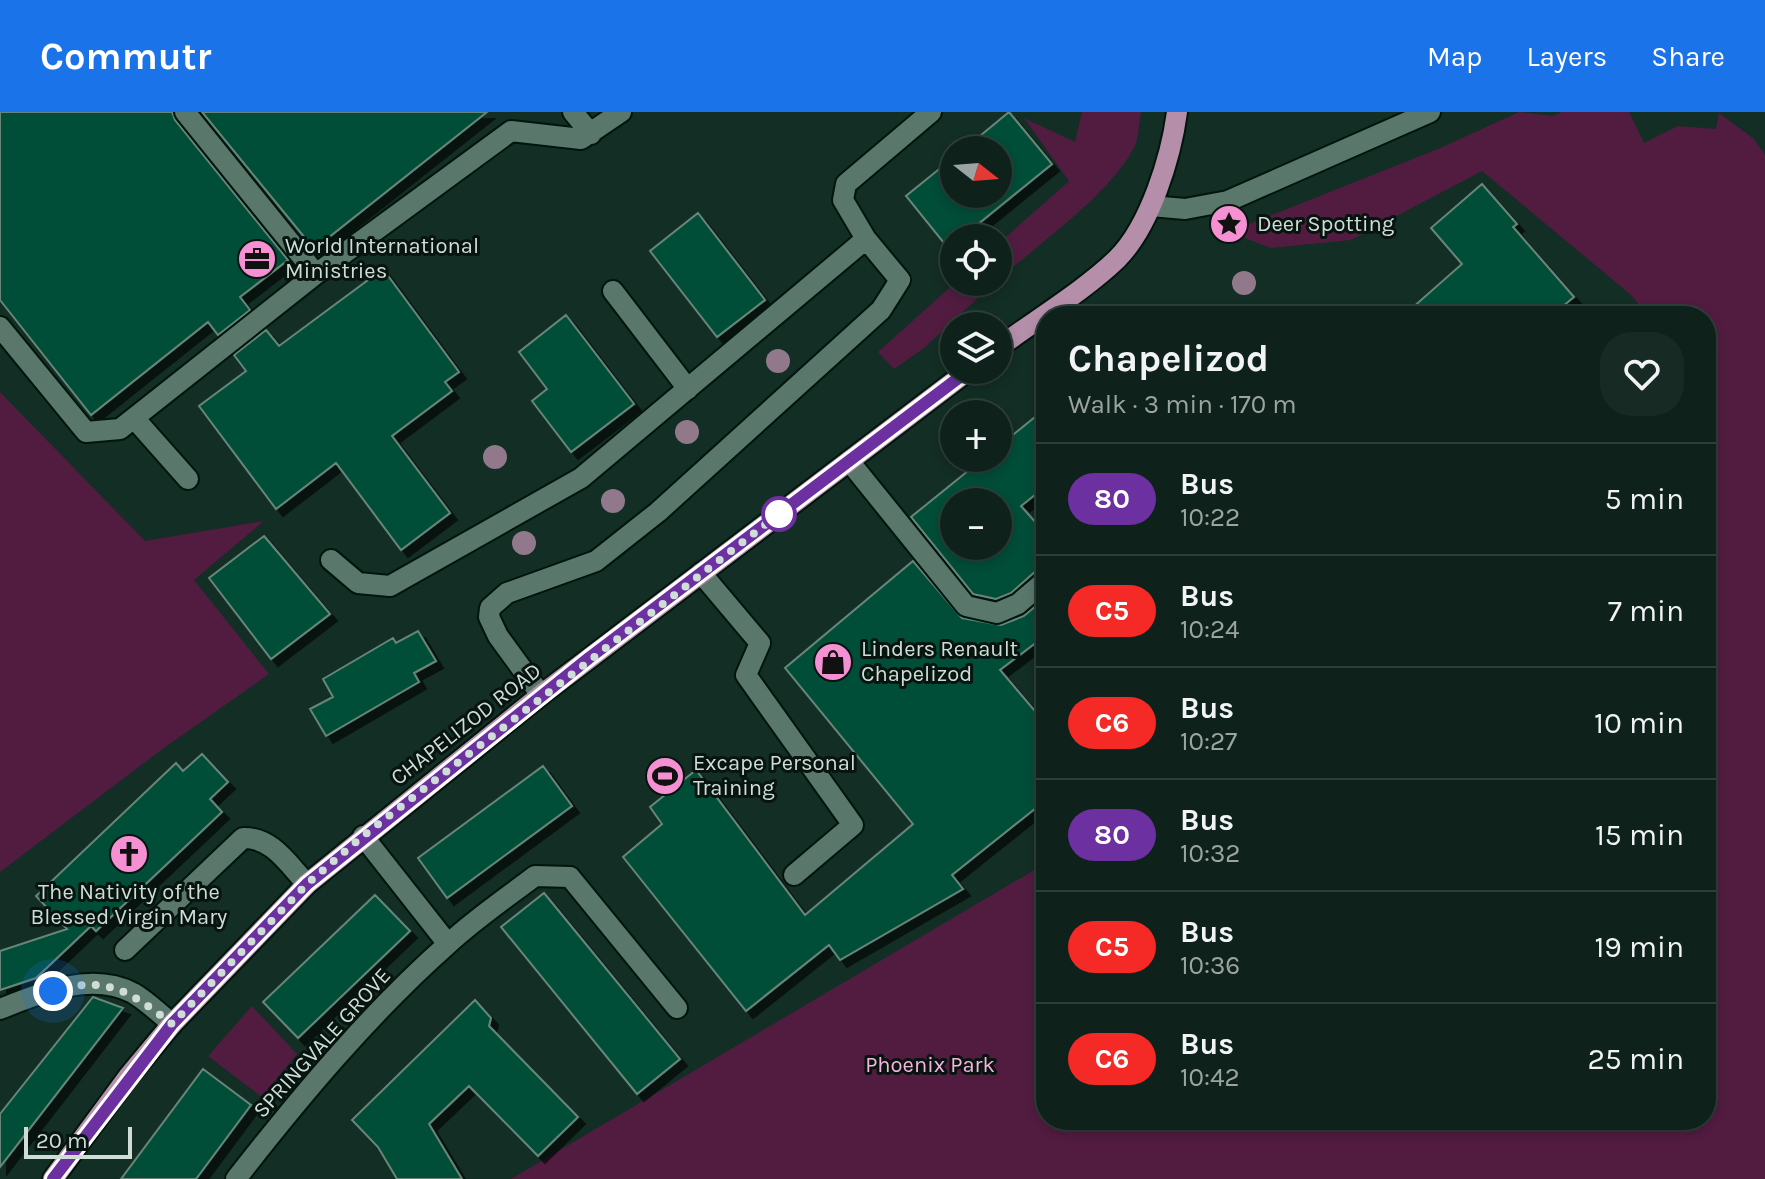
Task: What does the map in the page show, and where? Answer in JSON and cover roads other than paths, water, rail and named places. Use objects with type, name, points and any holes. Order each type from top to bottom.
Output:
[{"type":"main road","points":[[1054,306],[1118,258],[1151,206],[1172,148],[1177,112]]},
{"type":"main road","points":[[1012,338],[1036,320]]},
{"type":"main road","name":"CHAPELIZOD ROAD","points":[[53,1179],[172,1024],[307,884],[541,695],[951,384]]},
{"type":"street","points":[[185,112],[316,274]]},
{"type":"street","points":[[573,112],[591,134]]},
{"type":"street","points":[[0,327],[86,432],[120,429],[316,274],[511,131],[581,139],[621,112]]},
{"type":"street","points":[[541,695],[498,636],[489,617],[490,608],[507,593],[596,561],[658,512],[881,310],[900,280],[866,239],[843,200],[846,184],[931,112]]},
{"type":"street","points":[[1151,206],[1185,209],[1228,201],[1430,112]]},
{"type":"street","points":[[331,560],[358,583],[390,586],[581,478],[866,239]]},
{"type":"street","points":[[613,291],[688,389]]},
{"type":"street","points":[[134,418],[188,479]]},
{"type":"street","points":[[849,461],[966,606],[997,613],[1018,604],[1036,589]]},
{"type":"street","points":[[701,573],[760,643],[746,675],[853,825],[794,875]]},
{"type":"street","points":[[363,836],[448,944]]},
{"type":"street","points":[[125,950],[243,838],[255,837],[270,844],[307,884]]},
{"type":"street","name":"SPRINGVALE GROVE","points":[[236,1179],[305,1091],[448,944],[535,876],[570,877],[677,1008]]},
{"type":"street","points":[[0,1009],[78,983],[108,985],[132,993],[172,1024]]},
{"type":"place","name":"Deer Spotting","points":[[1229,224]]},
{"type":"place","name":"World International Ministries","points":[[257,259]]},
{"type":"place","name":"Linders Renault Chapelizod","points":[[833,662]]},
{"type":"place","name":"Excape Personal Training","points":[[665,776]]},
{"type":"place","name":"The Nativity of the Blessed Virgin Mary","points":[[129,854]]},
{"type":"park label","name":"Phoenix Park","points":[[930,1065]]}]
